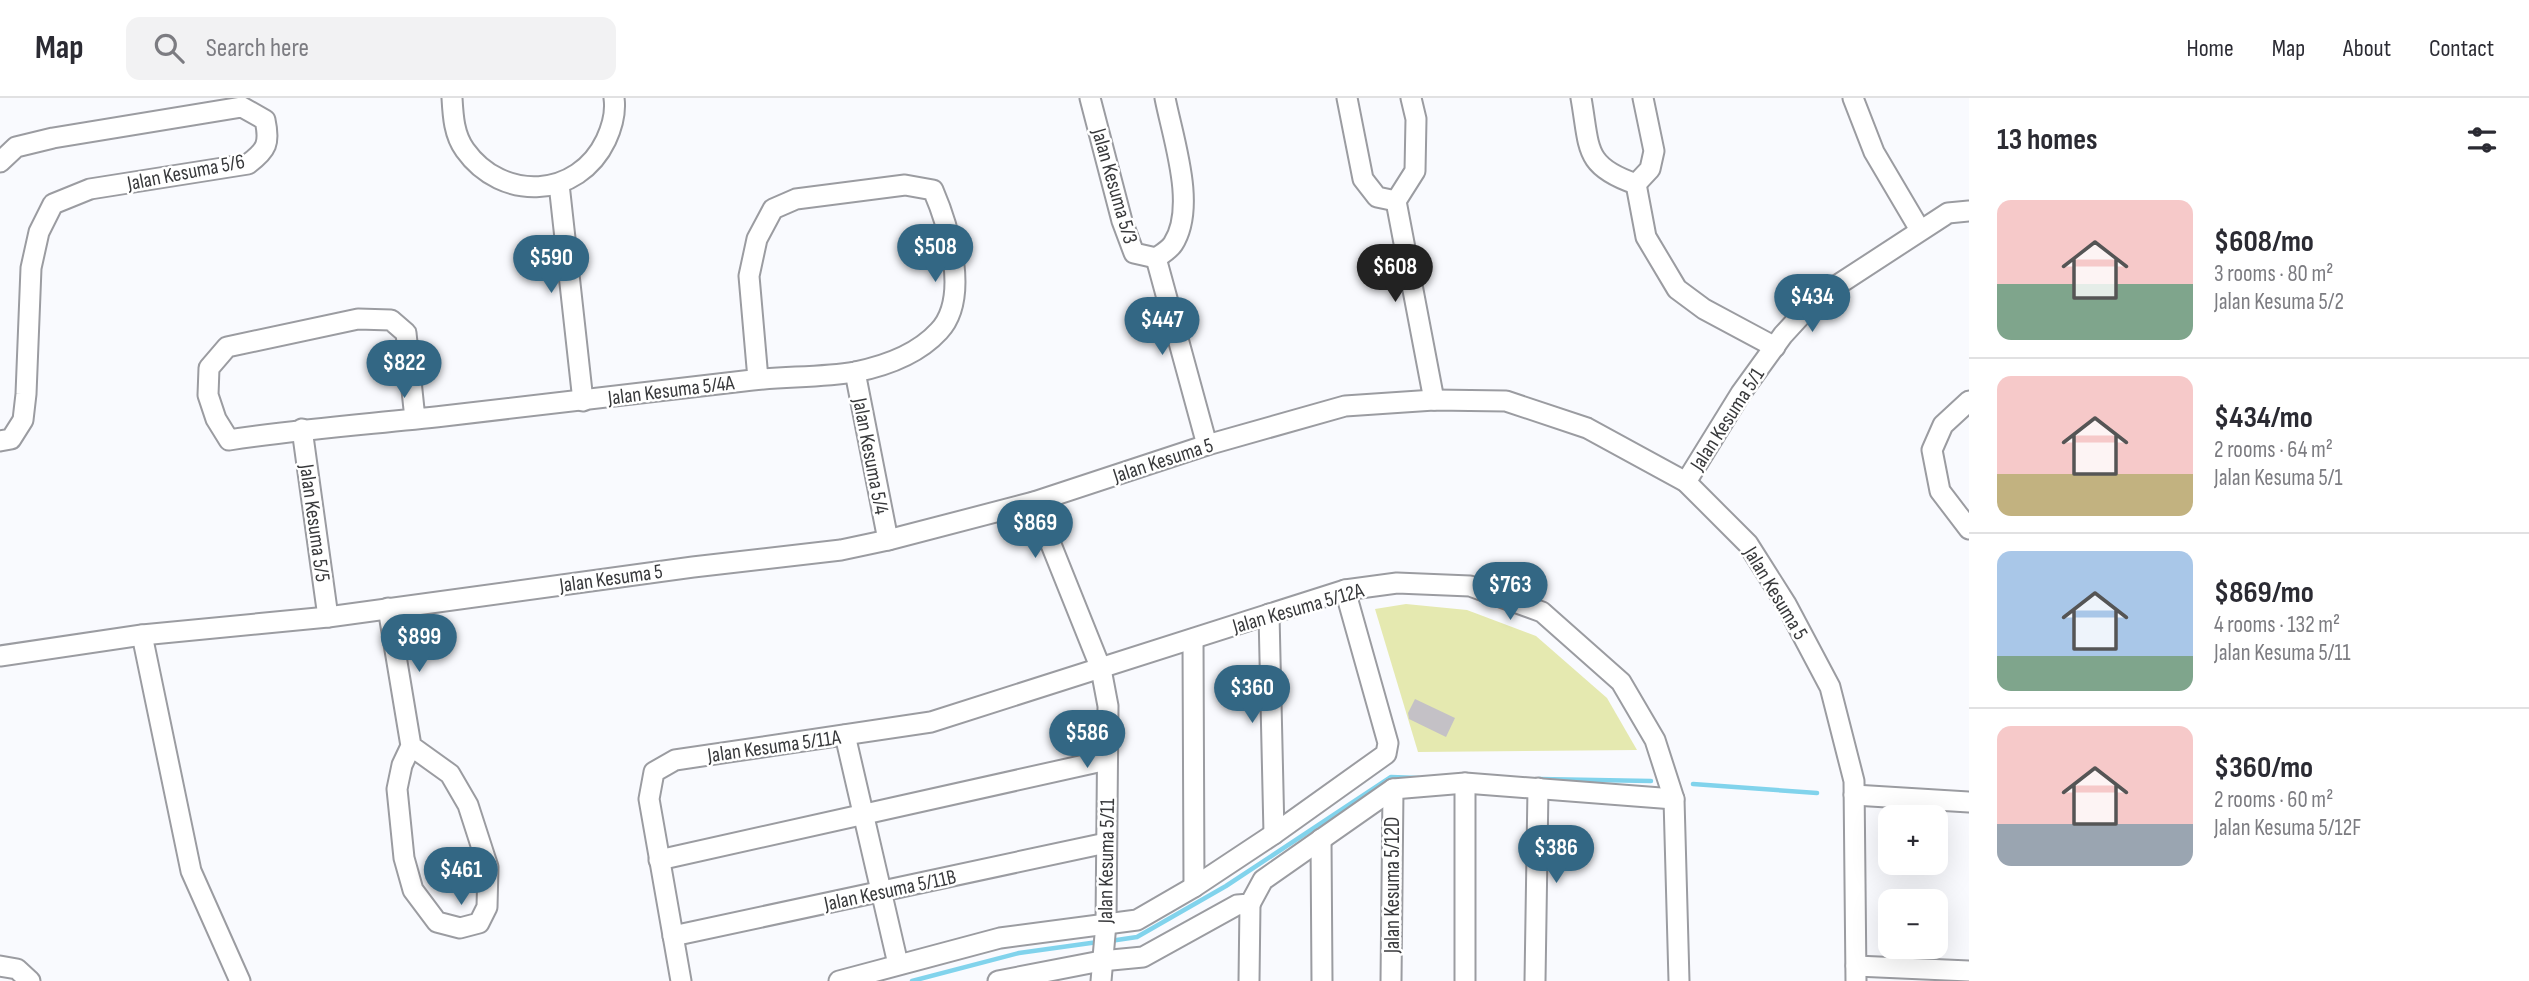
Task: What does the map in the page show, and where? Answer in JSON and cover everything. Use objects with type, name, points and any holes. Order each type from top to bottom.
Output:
[{"type":"street","points":[[452,98],[453,122],[463,148],[481,169],[505,183],[532,188],[559,184],[583,171],[601,152],[612,128],[614,98]]},
{"type":"street","name":"Jalan Kesuma 5/3","points":[[1090,98],[1122,221],[1134,253],[1156,258],[1172,246],[1181,229],[1185,199],[1164,98]]},
{"type":"street","points":[[1347,98],[1363,179],[1377,197],[1396,201]]},
{"type":"street","points":[[1411,98],[1416,119],[1415,171],[1396,201],[1434,400]]},
{"type":"street","points":[[1581,98],[1592,158],[1613,176],[1636,184]]},
{"type":"street","points":[[1636,184],[1650,169],[1654,151],[1643,98]]},
{"type":"street","points":[[1853,98],[1874,152],[1920,230]]},
{"type":"street","name":"Jalan Kesuma 5/6","points":[[0,162],[16,148],[53,138],[242,107],[265,120],[269,137],[262,153],[248,164],[90,189],[53,204],[39,232],[31,268],[23,420],[12,439],[0,441]]},
{"type":"street","points":[[559,184],[583,401]]},
{"type":"street","points":[[1636,184],[1646,237],[1677,289],[1704,309],[1775,347]]},
{"type":"street","name":"Jalan Kesuma 5/4A","points":[[415,419],[406,333],[391,320],[358,319],[227,347],[209,369],[208,395],[216,419],[229,440],[302,429],[415,419],[583,401],[758,379],[855,372],[911,354],[940,330],[953,307],[956,276],[942,211],[933,190],[905,185],[796,199],[773,209],[757,239],[748,276],[758,379]]},
{"type":"street","name":"Jalan Kesuma 5/1","points":[[1686,482],[1741,393],[1775,347],[1816,299],[1948,213],[1969,211]]},
{"type":"street","name":"Jalan Kesuma 5/3","points":[[1156,258],[1207,445]]},
{"type":"street","name":"Jalan Kesuma 5/4","points":[[855,372],[888,540]]},
{"type":"street","name":"Jalan Kesuma 5","points":[[0,656],[142,635],[328,617],[841,550],[1034,502],[1207,445],[1345,406],[1434,400],[1506,401],[1587,428],[1686,482],[1748,544],[1792,616],[1830,687],[1854,781],[1856,974]]},
{"type":"street","points":[[1969,401],[1943,425],[1932,450],[1940,491],[1969,529]]},
{"type":"street","name":"Jalan Kesuma 5/5","points":[[302,429],[328,617]]},
{"type":"street","name":"Jalan Kesuma 5/11","points":[[1034,502],[1101,669],[1108,706],[1101,981]]},
{"type":"street","name":"Jalan Kesuma 5/12A","points":[[1101,669],[1345,590],[1398,583],[1470,586],[1542,612],[1621,682],[1655,740],[1674,799],[1679,981]]},
{"type":"street","points":[[998,981],[1029,977],[1104,942],[1274,834],[1386,754],[1388,743],[1345,590]]},
{"type":"street","points":[[388,608],[411,746],[402,765],[397,789],[404,859],[413,890],[437,922],[460,928],[479,923],[487,906],[488,867],[468,805],[450,774],[411,746]]},
{"type":"street","points":[[1269,614],[1274,834]]},
{"type":"street","points":[[142,635],[191,871],[240,981]]},
{"type":"street","points":[[1194,639],[1194,887]]},
{"type":"street","name":"Jalan Kesuma 5/11A","points":[[681,981],[649,799],[654,772],[675,760],[931,722],[1101,669]]},
{"type":"street","points":[[845,735],[898,964]]},
{"type":"street","points":[[659,860],[1107,760]]},
{"type":"street","points":[[1249,981],[1250,904],[1263,880],[1392,789],[1465,783],[1674,799]]},
{"type":"street","points":[[1465,783],[1465,981]]},
{"type":"street","points":[[1535,981],[1538,788]]},
{"type":"street","name":"Jalan Kesuma 5/12D","points":[[1391,981],[1392,789]]},
{"type":"street","points":[[1854,795],[1969,802]]},
{"type":"street","points":[[1321,839],[1322,981]]},
{"type":"street","name":"Jalan Kesuma 5/11B","points":[[673,936],[1106,843]]},
{"type":"street","points":[[839,981],[1000,938],[1104,942],[1143,957],[1237,905],[1250,904]]},
{"type":"street","points":[[0,966],[16,969],[30,981]]},
{"type":"street","points":[[1856,974],[1969,971]]},
{"type":"green space","points":[[1406,604],[1467,610],[1536,636],[1607,698],[1637,750],[1418,752],[1375,609]]},
{"type":"building","points":[[1415,699],[1455,718],[1446,737],[1409,719],[1408,713]]},
{"type":"waterway","points":[[1110,941],[1137,937],[1226,886],[1391,777],[1419,778]]},
{"type":"waterway","points":[[1539,779],[1651,781]]},
{"type":"waterway","points":[[1693,784],[1817,793]]},
{"type":"waterway","points":[[912,981],[1019,953],[1098,942]]}]
